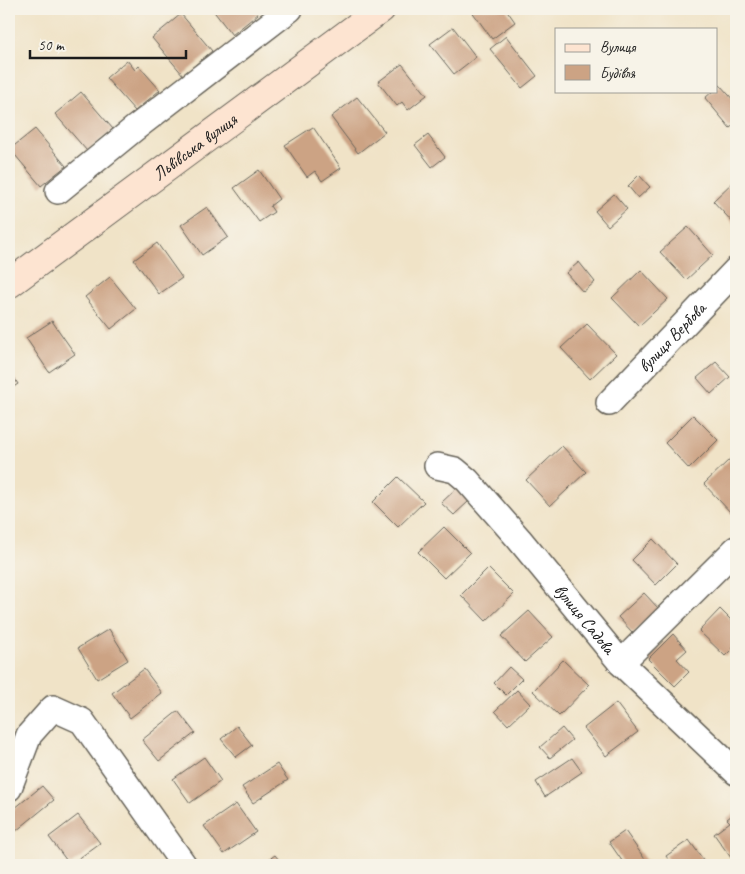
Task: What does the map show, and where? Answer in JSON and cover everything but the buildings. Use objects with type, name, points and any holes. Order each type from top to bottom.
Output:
[{"type":"street","points":[[58,190],[290,9]]},
{"type":"street","name":"Львівська вулиця","points":[[9,284],[381,9]]},
{"type":"street","name":"вулиця Вербова","points":[[608,403],[736,270]]},
{"type":"street","name":"вулиця Садова","points":[[437,466],[455,470],[467,480],[519,539],[621,663],[736,772]]},
{"type":"street","points":[[621,663],[736,549]]},
{"type":"street","points":[[9,788],[29,735],[52,708],[82,721],[184,865]]}]
